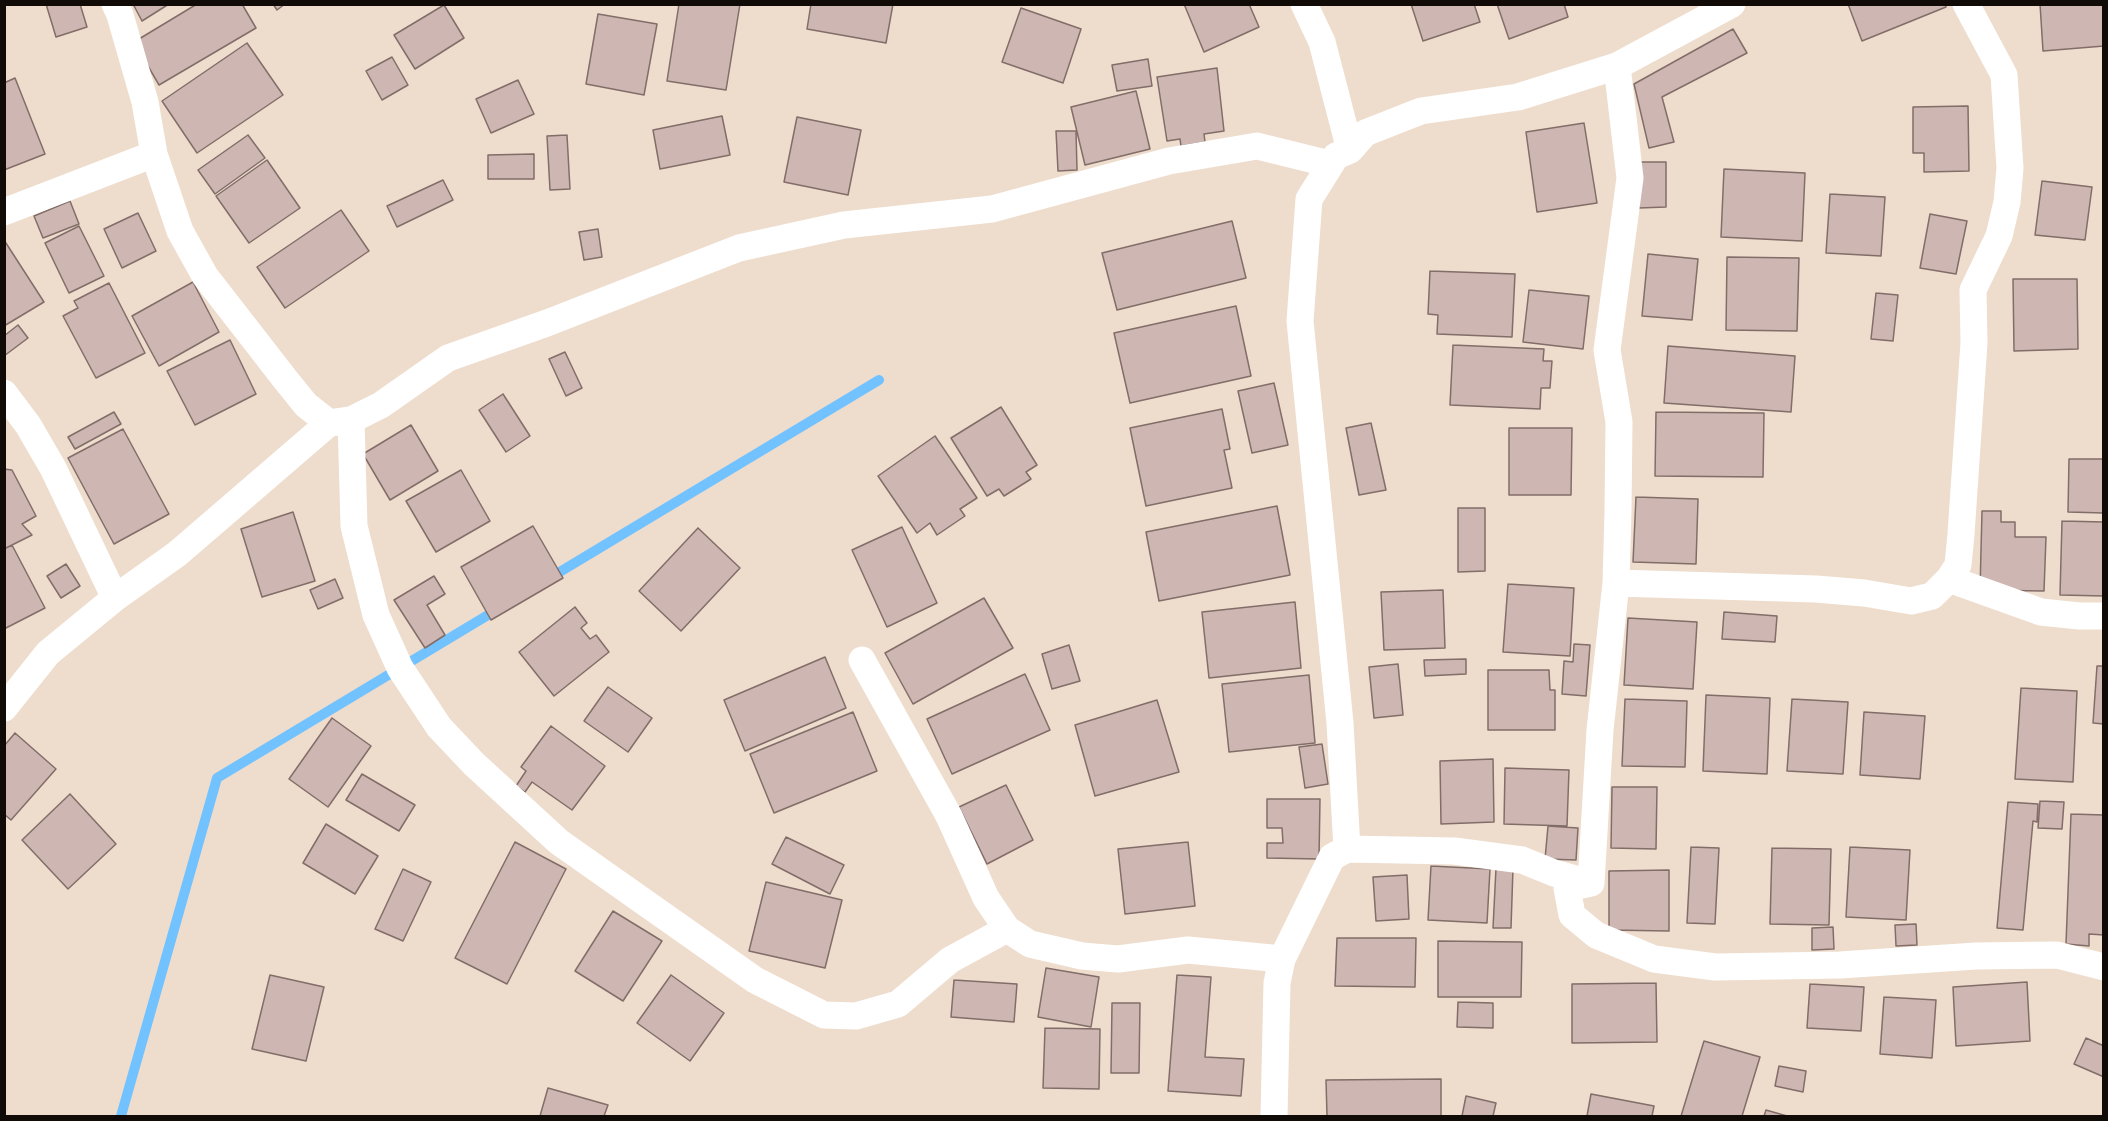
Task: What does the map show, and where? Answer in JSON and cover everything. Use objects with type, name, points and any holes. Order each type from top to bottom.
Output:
[{"type":"street","points":[[115,4],[145,102],[154,154],[180,231],[205,276],[306,405],[340,422]]},
{"type":"street","points":[[1304,4],[1322,42],[1340,157]]},
{"type":"street","points":[[1347,849],[1340,723],[1300,321],[1309,199],[1340,157],[1365,133],[1421,111],[1518,97],[1617,66],[1732,4]]},
{"type":"street","points":[[1616,583],[1816,589],[1864,593],[1911,601],[1932,596],[1949,579],[1958,565],[1974,343],[1974,290],[1999,236],[2007,202],[2010,168],[2004,75],[1966,4]]},
{"type":"street","points":[[1591,883],[1600,730],[1616,583],[1619,422],[1607,350],[1630,178],[1617,66]]},
{"type":"street","points":[[4,708],[48,653],[115,598],[177,554],[340,422],[381,405],[448,358],[547,323],[739,248],[844,225],[992,209],[1169,161],[1257,146],[1340,157]]},
{"type":"street","points":[[4,212],[154,154]]},
{"type":"street","points":[[4,393],[28,424],[53,468],[115,598]]},
{"type":"street","points":[[340,422],[354,526],[376,615],[400,668],[439,727],[474,764],[559,842],[755,980],[824,1015],[856,1016],[898,1004],[950,960],[1007,929]]},
{"type":"street","points":[[1949,579],[2041,612],[2103,616]]},
{"type":"street","points":[[862,660],[949,816],[986,898],[1007,929],[1030,944],[1082,956],[1118,959],[1188,950],[1282,959]]},
{"type":"street","points":[[1274,1116],[1277,983],[1282,959],[1332,857],[1347,849],[1454,850],[1521,860],[1554,873],[1591,883]]},
{"type":"street","points":[[1591,883],[1567,888],[1572,915],[1596,935],[1654,959],[1715,967],[1806,966],[1976,956],[2057,955],[2103,967]]},
{"type":"building","points":[[46,4],[80,4],[87,27],[56,37]]},
{"type":"building","points":[[133,4],[169,4],[142,21]]},
{"type":"building","points":[[197,4],[242,4],[256,28],[159,85],[134,42]]},
{"type":"building","points":[[273,4],[285,4],[277,10]]},
{"type":"building","points":[[679,4],[740,4],[726,90],[667,81]]},
{"type":"building","points":[[811,4],[893,4],[886,43],[807,29]]},
{"type":"building","points":[[1184,4],[1249,4],[1259,27],[1204,52]]},
{"type":"building","points":[[1411,4],[1474,4],[1480,22],[1423,41]]},
{"type":"building","points":[[1497,4],[1564,4],[1568,17],[1509,39]]},
{"type":"building","points":[[1848,4],[1945,4],[1946,7],[1862,41]]},
{"type":"building","points":[[2040,4],[2104,4],[2104,46],[2043,51]]},
{"type":"building","points":[[444,5],[464,38],[415,69],[394,35]]},
{"type":"building","points":[[1021,8],[1081,29],[1063,83],[1002,62]]},
{"type":"building","points":[[598,14],[657,24],[644,95],[586,84]]},
{"type":"building","points":[[1733,29],[1747,53],[1662,97],[1674,142],[1649,148],[1634,84]]},
{"type":"building","points":[[247,43],[283,95],[197,153],[162,101]]},
{"type":"building","points":[[392,57],[408,85],[382,100],[366,71]]},
{"type":"building","points":[[1148,59],[1152,86],[1117,91],[1112,65]]},
{"type":"building","points":[[1217,68],[1224,131],[1204,134],[1205,142],[1181,146],[1180,139],[1167,141],[1157,77]]},
{"type":"building","points":[[15,78],[45,154],[4,170],[4,83]]},
{"type":"building","points":[[518,80],[534,114],[491,133],[476,99]]},
{"type":"building","points":[[1136,91],[1150,149],[1085,165],[1071,107]]},
{"type":"building","points":[[1968,106],[1969,171],[1924,172],[1924,153],[1913,153],[1913,107]]},
{"type":"building","points":[[722,116],[730,155],[660,169],[653,130]]},
{"type":"building","points":[[797,117],[861,130],[848,195],[784,182]]},
{"type":"building","points":[[1584,123],[1597,203],[1537,212],[1526,132]]},
{"type":"building","points":[[1056,131],[1076,131],[1077,170],[1058,171]]},
{"type":"building","points":[[248,135],[265,158],[215,194],[198,170]]},
{"type":"building","points":[[567,135],[570,189],[550,190],[547,136]]},
{"type":"building","points":[[534,154],[534,179],[488,179],[488,155]]},
{"type":"building","points":[[267,160],[300,208],[249,243],[216,196]]},
{"type":"building","points":[[1639,162],[1666,162],[1666,207],[1639,208]]},
{"type":"building","points":[[1724,169],[1805,173],[1802,241],[1721,237]]},
{"type":"building","points":[[443,180],[453,200],[397,227],[387,206]]},
{"type":"building","points":[[2042,181],[2092,187],[2085,240],[2035,235]]},
{"type":"building","points":[[1830,194],[1885,197],[1881,256],[1826,253]]},
{"type":"building","points":[[70,201],[79,224],[43,238],[34,216]]},
{"type":"building","points":[[341,210],[369,251],[285,308],[257,267]]},
{"type":"building","points":[[138,213],[156,251],[122,268],[104,229]]},
{"type":"building","points":[[1930,214],[1967,221],[1956,274],[1920,268]]},
{"type":"building","points":[[1232,221],[1246,278],[1117,310],[1102,253]]},
{"type":"building","points":[[79,226],[104,276],[69,293],[45,243]]},
{"type":"building","points":[[598,229],[602,257],[584,260],[579,232]]},
{"type":"building","points":[[4,240],[44,302],[4,326]]},
{"type":"building","points":[[1648,254],[1698,259],[1692,320],[1642,316]]},
{"type":"building","points":[[1727,257],[1799,258],[1797,331],[1726,330]]},
{"type":"building","points":[[1430,271],[1515,274],[1512,337],[1437,334],[1438,315],[1428,314]]},
{"type":"building","points":[[2013,279],[2077,279],[2078,349],[2014,351]]},
{"type":"building","points":[[193,282],[219,332],[159,366],[132,316]]},
{"type":"building","points":[[109,283],[145,353],[96,378],[63,316],[78,308],[74,301]]},
{"type":"building","points":[[1529,290],[1589,296],[1583,349],[1523,342]]},
{"type":"building","points":[[1876,293],[1898,295],[1893,341],[1871,339]]},
{"type":"building","points":[[1236,306],[1251,376],[1130,403],[1114,333]]},
{"type":"building","points":[[18,325],[28,338],[4,356],[4,336]]},
{"type":"building","points":[[230,340],[256,394],[195,425],[167,371]]},
{"type":"building","points":[[1453,345],[1544,349],[1543,361],[1552,361],[1550,388],[1541,388],[1540,409],[1450,405]]},
{"type":"building","points":[[1668,346],[1795,356],[1791,412],[1664,403]]},
{"type":"building","points":[[565,352],[582,388],[566,396],[549,359]]},
{"type":"building","points":[[1274,383],[1288,445],[1252,453],[1238,391]]},
{"type":"building","points":[[503,394],[530,436],[506,452],[479,410]]},
{"type":"building","points":[[1001,407],[1037,465],[1026,472],[1031,479],[1004,496],[999,489],[987,496],[951,438]]},
{"type":"building","points":[[1222,409],[1230,449],[1224,450],[1232,488],[1146,506],[1130,428]]},
{"type":"building","points":[[114,412],[121,424],[75,449],[68,437]]},
{"type":"building","points":[[1656,412],[1764,413],[1763,477],[1655,476]]},
{"type":"building","points":[[1371,423],[1386,490],[1359,495],[1346,428]]},
{"type":"building","points":[[411,425],[438,471],[390,500],[363,454]]},
{"type":"building","points":[[1509,428],[1572,428],[1571,495],[1509,495]]},
{"type":"building","points":[[123,429],[169,514],[114,544],[68,458]]},
{"type":"building","points":[[935,436],[977,498],[960,509],[965,516],[937,535],[930,523],[917,533],[878,476]]},
{"type":"building","points":[[2069,459],[2104,459],[2104,513],[2068,512]]},
{"type":"building","points":[[4,469],[12,470],[36,516],[22,524],[32,535],[4,549]]},
{"type":"building","points":[[461,470],[490,521],[436,552],[406,501]]},
{"type":"building","points":[[1636,497],[1698,499],[1696,564],[1633,562]]},
{"type":"building","points":[[1277,506],[1290,575],[1159,601],[1146,532]]},
{"type":"building","points":[[1458,508],[1485,508],[1485,571],[1458,572]]},
{"type":"building","points":[[1982,511],[2001,511],[2001,522],[2015,522],[2015,537],[2046,537],[2044,591],[1980,590]]},
{"type":"building","points":[[293,512],[315,581],[262,597],[241,529]]},
{"type":"building","points":[[2062,521],[2104,522],[2104,596],[2060,595]]},
{"type":"building","points":[[533,526],[563,578],[491,620],[461,567]]},
{"type":"building","points":[[902,527],[937,603],[887,627],[852,550]]},
{"type":"building","points":[[698,528],[740,568],[681,631],[639,591]]},
{"type":"building","points":[[12,545],[45,608],[4,629],[4,549]]},
{"type":"building","points":[[66,564],[80,586],[61,598],[47,576]]},
{"type":"building","points":[[434,576],[445,594],[427,605],[445,635],[425,648],[394,600]]},
{"type":"building","points":[[335,579],[343,598],[318,609],[310,590]]},
{"type":"building","points":[[1508,584],[1574,588],[1570,656],[1503,652]]},
{"type":"building","points":[[1443,590],[1445,648],[1384,650],[1381,592]]},
{"type":"building","points":[[984,598],[1013,648],[913,704],[885,653]]},
{"type":"building","points":[[1295,602],[1301,668],[1209,678],[1202,612]]},
{"type":"building","points":[[575,607],[587,623],[581,628],[590,639],[596,635],[609,652],[554,696],[519,652]]},
{"type":"building","points":[[1724,612],[1777,616],[1775,642],[1722,639]]},
{"type":"building","points":[[1628,618],[1697,622],[1693,689],[1624,685]]},
{"type":"building","points":[[1574,644],[1590,645],[1586,696],[1562,694],[1564,661],[1573,662]]},
{"type":"building","points":[[1069,645],[1080,681],[1052,689],[1042,654]]},
{"type":"building","points":[[825,657],[846,708],[745,751],[724,700]]},
{"type":"building","points":[[1466,659],[1466,674],[1425,676],[1424,660]]},
{"type":"building","points":[[1398,664],[1403,715],[1374,718],[1369,667]]},
{"type":"building","points":[[2097,666],[2104,666],[2104,724],[2093,723]]},
{"type":"building","points":[[1488,670],[1549,670],[1550,690],[1555,690],[1555,730],[1488,730]]},
{"type":"building","points":[[1025,674],[1050,730],[952,774],[927,719]]},
{"type":"building","points":[[1309,675],[1315,743],[1229,752],[1222,684]]},
{"type":"building","points":[[608,687],[652,718],[628,752],[584,721]]},
{"type":"building","points":[[2021,688],[2077,691],[2073,782],[2015,779]]},
{"type":"building","points":[[1706,695],[1770,698],[1767,774],[1703,771]]},
{"type":"building","points":[[1625,699],[1687,701],[1685,767],[1622,766]]},
{"type":"building","points":[[1792,699],[1848,702],[1843,774],[1787,771]]},
{"type":"building","points":[[1157,700],[1179,772],[1095,796],[1075,725]]},
{"type":"building","points":[[853,712],[877,771],[774,813],[750,754]]},
{"type":"building","points":[[1864,712],[1925,716],[1920,779],[1860,775]]},
{"type":"building","points":[[332,718],[371,746],[328,807],[289,779]]},
{"type":"building","points":[[551,726],[605,766],[572,810],[532,782],[525,792],[516,786],[526,771],[521,767]]},
{"type":"building","points":[[15,733],[56,769],[11,820],[4,814],[4,746]]},
{"type":"building","points":[[1322,744],[1328,784],[1305,788],[1299,747]]},
{"type":"building","points":[[1493,759],[1494,822],[1441,824],[1440,761]]},
{"type":"building","points":[[1505,768],[1569,770],[1567,826],[1504,824]]},
{"type":"building","points":[[362,774],[415,805],[399,831],[346,800]]},
{"type":"building","points":[[1006,785],[1033,840],[987,864],[959,807]]},
{"type":"building","points":[[1612,787],[1657,787],[1656,849],[1611,848]]},
{"type":"building","points":[[70,794],[116,844],[68,889],[22,840]]},
{"type":"building","points":[[1267,799],[1320,799],[1319,859],[1267,858],[1267,843],[1283,843],[1282,828],[1267,828]]},
{"type":"building","points":[[2040,801],[2064,802],[2062,829],[2038,828]]},
{"type":"building","points":[[2008,802],[2038,804],[2037,822],[2033,821],[2023,930],[1997,928]]},
{"type":"building","points":[[2071,814],[2104,815],[2104,935],[2089,934],[2089,946],[2066,944]]},
{"type":"building","points":[[326,824],[378,856],[355,894],[303,863]]},
{"type":"building","points":[[1548,826],[1578,828],[1576,860],[1545,859]]},
{"type":"building","points":[[786,837],[844,865],[830,894],[772,864]]},
{"type":"building","points":[[515,842],[566,869],[507,984],[455,958]]},
{"type":"building","points":[[1188,842],[1195,906],[1125,914],[1118,849]]},
{"type":"building","points":[[1691,847],[1719,848],[1715,924],[1687,923]]},
{"type":"building","points":[[1850,847],[1910,850],[1906,920],[1846,917]]},
{"type":"building","points":[[1772,848],[1831,849],[1829,925],[1770,924]]},
{"type":"building","points":[[1431,866],[1490,869],[1487,923],[1428,920]]},
{"type":"building","points":[[1496,868],[1513,868],[1511,928],[1493,928]]},
{"type":"building","points":[[403,869],[431,882],[403,941],[375,929]]},
{"type":"building","points":[[1669,870],[1669,931],[1609,930],[1609,871]]},
{"type":"building","points":[[1407,875],[1409,919],[1376,921],[1373,877]]},
{"type":"building","points":[[766,882],[842,900],[825,968],[749,951]]},
{"type":"building","points":[[613,911],[662,941],[623,1001],[575,971]]},
{"type":"building","points":[[1916,924],[1917,945],[1896,946],[1895,925]]},
{"type":"building","points":[[1833,927],[1834,949],[1812,950],[1812,928]]},
{"type":"building","points":[[1337,938],[1416,938],[1415,987],[1335,986]]},
{"type":"building","points":[[1438,941],[1522,942],[1521,997],[1438,997]]},
{"type":"building","points":[[1046,968],[1099,977],[1091,1027],[1038,1017]]},
{"type":"building","points":[[270,975],[324,987],[306,1061],[252,1049]]},
{"type":"building","points":[[671,975],[724,1013],[690,1061],[637,1023]]},
{"type":"building","points":[[1177,975],[1211,977],[1205,1057],[1244,1059],[1241,1096],[1168,1091]]},
{"type":"building","points":[[954,980],[1017,984],[1014,1022],[951,1017]]},
{"type":"building","points":[[2027,982],[2030,1041],[1956,1046],[1953,987]]},
{"type":"building","points":[[1656,983],[1657,1042],[1572,1043],[1572,984]]},
{"type":"building","points":[[1810,984],[1864,987],[1861,1031],[1807,1028]]},
{"type":"building","points":[[1884,997],[1936,1000],[1932,1058],[1880,1054]]},
{"type":"building","points":[[1458,1002],[1493,1003],[1493,1028],[1457,1027]]},
{"type":"building","points":[[1112,1003],[1140,1003],[1139,1073],[1111,1073]]},
{"type":"building","points":[[1045,1028],[1100,1029],[1099,1089],[1043,1088]]},
{"type":"building","points":[[2086,1038],[2104,1046],[2104,1077],[2074,1064]]},
{"type":"building","points":[[1704,1041],[1760,1057],[1742,1116],[1681,1116]]},
{"type":"building","points":[[1779,1066],[1806,1071],[1803,1092],[1775,1086]]},
{"type":"building","points":[[1441,1079],[1441,1116],[1327,1116],[1326,1080]]},
{"type":"building","points":[[548,1088],[608,1105],[604,1116],[540,1116]]},
{"type":"building","points":[[1591,1094],[1654,1106],[1652,1116],[1587,1116]]},
{"type":"building","points":[[1466,1096],[1496,1103],[1493,1116],[1462,1116]]},
{"type":"building","points":[[1766,1110],[1787,1116],[1764,1116]]},
{"type":"waterway","points":[[548,579],[879,380]]},
{"type":"waterway","points":[[121,1116],[217,778],[498,609]]}]
